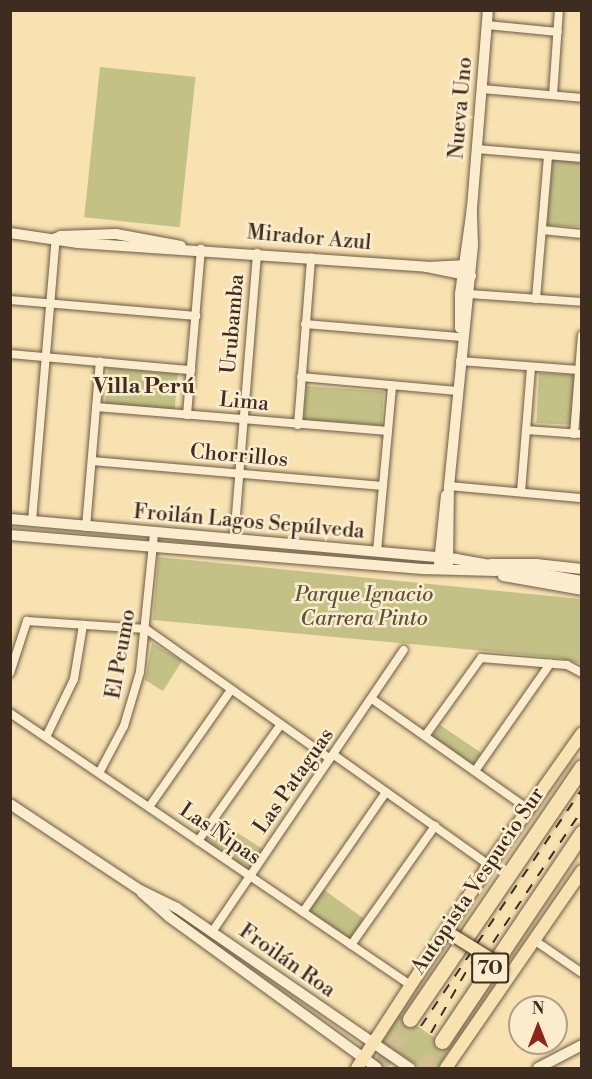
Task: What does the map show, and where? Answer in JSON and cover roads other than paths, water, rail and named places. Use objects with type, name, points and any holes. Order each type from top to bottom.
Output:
[{"type":"highway","name":"Autopista Vespucio Sur","points":[[410,1019],[582,767]]},
{"type":"highway","name":"70","points":[[442,1041],[582,833]]},
{"type":"main road","points":[[360,1064],[440,938],[582,733]]},
{"type":"main road","points":[[446,1068],[503,975],[534,940],[582,871]]},
{"type":"main road","points":[[440,938],[454,936],[494,961],[503,975]]},
{"type":"street","name":"Nueva Uno","points":[[443,570],[488,10]]},
{"type":"street","points":[[553,95],[559,10]]},
{"type":"street","points":[[487,25],[558,32]]},
{"type":"street","points":[[482,89],[582,98]]},
{"type":"street","points":[[477,149],[582,158]]},
{"type":"street","points":[[536,299],[548,155]]},
{"type":"street","points":[[542,230],[582,234]]},
{"type":"street","name":"Mirador Azul","points":[[10,234],[56,237],[78,243],[187,248],[467,270]]},
{"type":"street","points":[[16,535],[30,521],[56,237]]},
{"type":"street","points":[[187,415],[201,249]]},
{"type":"street","name":"Urubamba","points":[[234,540],[257,253]]},
{"type":"street","points":[[298,424],[311,258]]},
{"type":"street","name":"Nueva Uno","points":[[461,337],[470,294],[467,270]]},
{"type":"street","points":[[470,294],[582,302]]},
{"type":"street","points":[[10,300],[195,316]]},
{"type":"street","points":[[305,324],[461,337]]},
{"type":"street","points":[[526,430],[578,434],[582,335]]},
{"type":"street","points":[[10,354],[191,370]]},
{"type":"street","points":[[459,361],[579,370]]},
{"type":"street","points":[[86,527],[100,362]]},
{"type":"street","points":[[521,492],[531,367]]},
{"type":"street","points":[[301,377],[457,391]]},
{"type":"street","points":[[377,552],[392,386]]},
{"type":"street","name":"Lima","points":[[96,407],[388,431]]},
{"type":"street","name":"Chorrillos","points":[[92,461],[383,486]]},
{"type":"street","points":[[449,486],[582,498]]},
{"type":"street","name":"Froilán Lagos Sepúlveda","points":[[10,519],[154,534],[444,558],[582,590]]},
{"type":"street","name":"El Peumo","points":[[99,773],[129,714],[146,629],[154,534]]},
{"type":"street","name":"Froilán Lagos Sepúlveda","points":[[16,535],[443,570],[527,563],[582,569]]},
{"type":"street","points":[[328,562],[330,548]]},
{"type":"street","name":"Froilán Lagos Sepúlveda","points":[[485,568],[582,581]]},
{"type":"street","points":[[10,673],[25,623],[146,629],[231,690],[386,792],[489,865]]},
{"type":"street","points":[[46,737],[75,679],[83,625]]},
{"type":"street","name":"Las Pataguas","points":[[212,932],[404,650]]},
{"type":"street","points":[[425,736],[481,658],[567,665],[582,673]]},
{"type":"street","points":[[475,771],[550,664]]},
{"type":"street","points":[[149,807],[231,690]]},
{"type":"street","points":[[372,699],[528,809]]},
{"type":"street","name":"Las Ñipas","points":[[10,713],[410,985]]},
{"type":"street","points":[[198,841],[281,724]]},
{"type":"street","points":[[303,912],[386,792]]},
{"type":"street","name":"Froilán Roa","points":[[10,804],[140,890],[212,932],[410,1068]]},
{"type":"street","points":[[351,945],[435,826]]},
{"type":"street","name":"Froilán Roa","points":[[140,890],[168,916],[288,1000],[360,1064],[377,1068]]},
{"type":"street","points":[[534,940],[582,973]]},
{"type":"street","points":[[538,1068],[547,1066],[582,1045]]},
{"type":"tunnel","points":[[379,1068],[410,1019]]},
{"type":"tunnel","points":[[424,1068],[442,1041]]},
{"type":"railway","points":[[421,1026],[582,789]]},
{"type":"railway","points":[[482,959],[582,810]]},
{"type":"railway","points":[[431,1033],[471,963]]},
{"type":"district","name":"Villa Perú","points":[[144,387]]},
{"type":"park label","name":"Parque Ignacio Carrera Pinto","points":[[364,607]]}]
